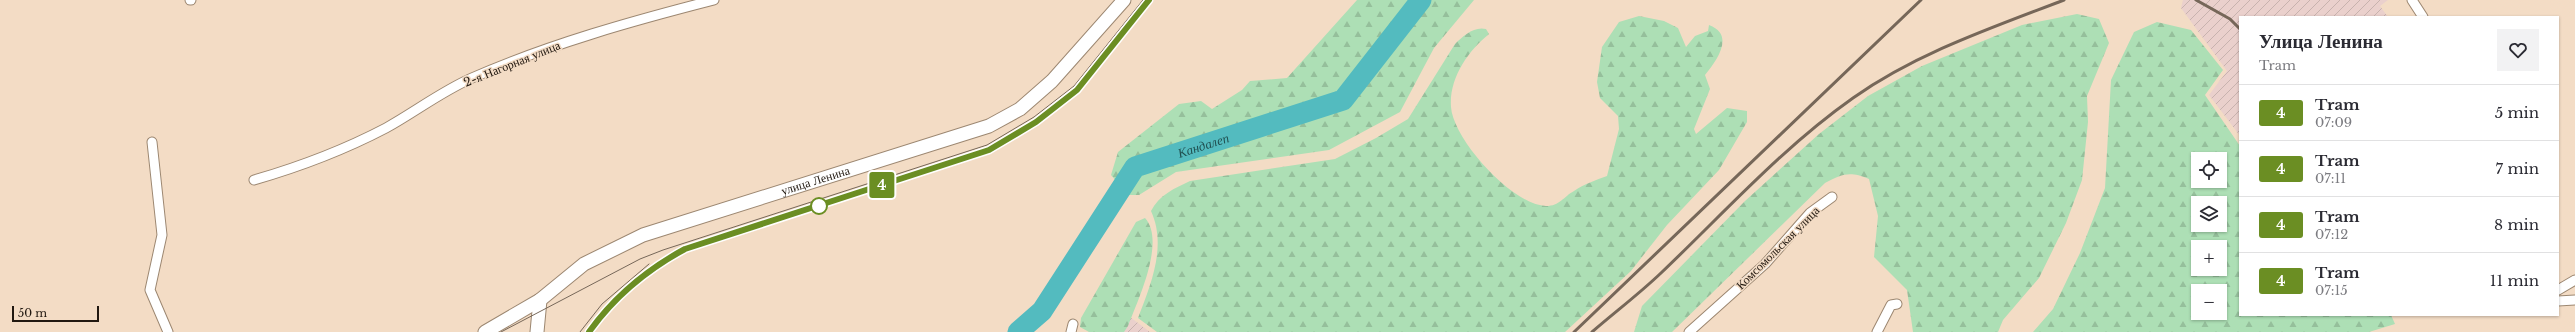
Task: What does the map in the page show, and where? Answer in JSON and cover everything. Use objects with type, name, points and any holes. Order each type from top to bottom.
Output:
[{"type":"main road","name":"улица Ленина","points":[[484,332],[540,300],[584,264],[643,235],[989,126],[1020,109],[1052,81],[1124,0]]},
{"type":"main road","points":[[537,332],[540,300]]},
{"type":"street","name":"2-я Нагорная улица","points":[[254,180],[303,166],[385,128],[471,78],[538,52],[639,19],[714,0]]},
{"type":"street","points":[[2412,0],[2422,16]]},
{"type":"street","points":[[152,142],[162,235],[150,290],[168,332]]},
{"type":"street","name":"Комсомольская улица","points":[[1689,332],[1764,264],[1810,213],[1832,197]]},
{"type":"street","points":[[2559,289],[2575,280]]},
{"type":"street","points":[[2559,301],[2575,300]]},
{"type":"street","points":[[1877,332],[1891,305],[1897,304]]},
{"type":"shaded area","points":[[2183,0],[2388,0],[2380,6],[2387,16],[2239,16],[2239,135],[2209,95],[2227,71],[2181,8]]},
{"type":"shaded area","points":[[1106,299],[1150,332],[1090,332]]},
{"type":"green space","points":[[1357,0],[1474,0],[1434,48],[1400,112],[1329,150],[1176,172],[1139,195],[1128,195],[1111,175],[1118,152],[1179,104],[1201,101],[1212,109],[1242,90],[1250,81],[1287,78]]},
{"type":"green space","points":[[2077,14],[2099,19],[2109,43],[2087,96],[2088,122],[2082,180],[2066,223],[2039,278],[2003,320],[1998,332],[1913,332],[1907,290],[1874,257],[1878,216],[1869,179],[1851,174],[1837,177],[1825,183],[1672,332],[1634,332],[1642,306],[1745,201],[1819,134],[1868,96],[1922,66],[2022,25]]},
{"type":"green space","points":[[1639,16],[1664,21],[1678,28],[1686,47],[1695,36],[1708,31],[1709,25],[1717,29],[1721,35],[1721,48],[1714,63],[1705,75],[1710,89],[1694,129],[1696,134],[1727,108],[1747,111],[1747,122],[1719,170],[1667,225],[1631,271],[1565,332],[1157,332],[1138,318],[1152,278],[1157,251],[1158,238],[1156,224],[1151,211],[1154,205],[1163,196],[1173,189],[1190,181],[1335,159],[1376,138],[1408,119],[1455,44],[1473,30],[1482,28],[1486,29],[1489,34],[1474,48],[1461,66],[1453,86],[1451,107],[1454,120],[1462,136],[1486,168],[1517,195],[1532,203],[1546,206],[1551,206],[1561,201],[1570,193],[1582,186],[1607,176],[1619,129],[1618,116],[1600,98],[1597,82],[1602,47],[1619,22]]},
{"type":"green space","points":[[2157,22],[2191,30],[2223,70],[2205,95],[2239,145],[2239,316],[2391,316],[2395,324],[2369,332],[2033,332],[2053,309],[2080,253],[2105,188],[2111,80],[2134,32]]},
{"type":"green space","points":[[1145,218],[1151,228],[1153,241],[1151,255],[1148,271],[1128,326],[1124,332],[1089,332],[1080,327],[1081,318],[1136,222]]},
{"type":"waterway","name":"Кандалеп","points":[[1018,332],[1042,311],[1135,167],[1343,100],[1421,0]]},
{"type":"tram line","points":[[501,332],[640,259],[663,250],[987,145],[1034,117],[1074,86],[1143,0]]},
{"type":"tram line","name":"4","points":[[589,332],[603,314],[626,291],[662,262],[685,249],[989,150],[1036,122],[1077,90],[1149,0]]},
{"type":"tram line","points":[[589,332],[621,294],[647,271],[676,253],[691,247]]},
{"type":"tram line","points":[[580,332],[602,304],[649,264]]},
{"type":"railway","points":[[1574,332],[1921,0]]},
{"type":"railway","points":[[1592,332],[1661,273],[1754,182],[1802,138],[1853,98],[1877,82],[1929,55],[1982,31],[2064,0]]},
{"type":"railway","points":[[2196,0],[2230,19],[2239,28]]}]
